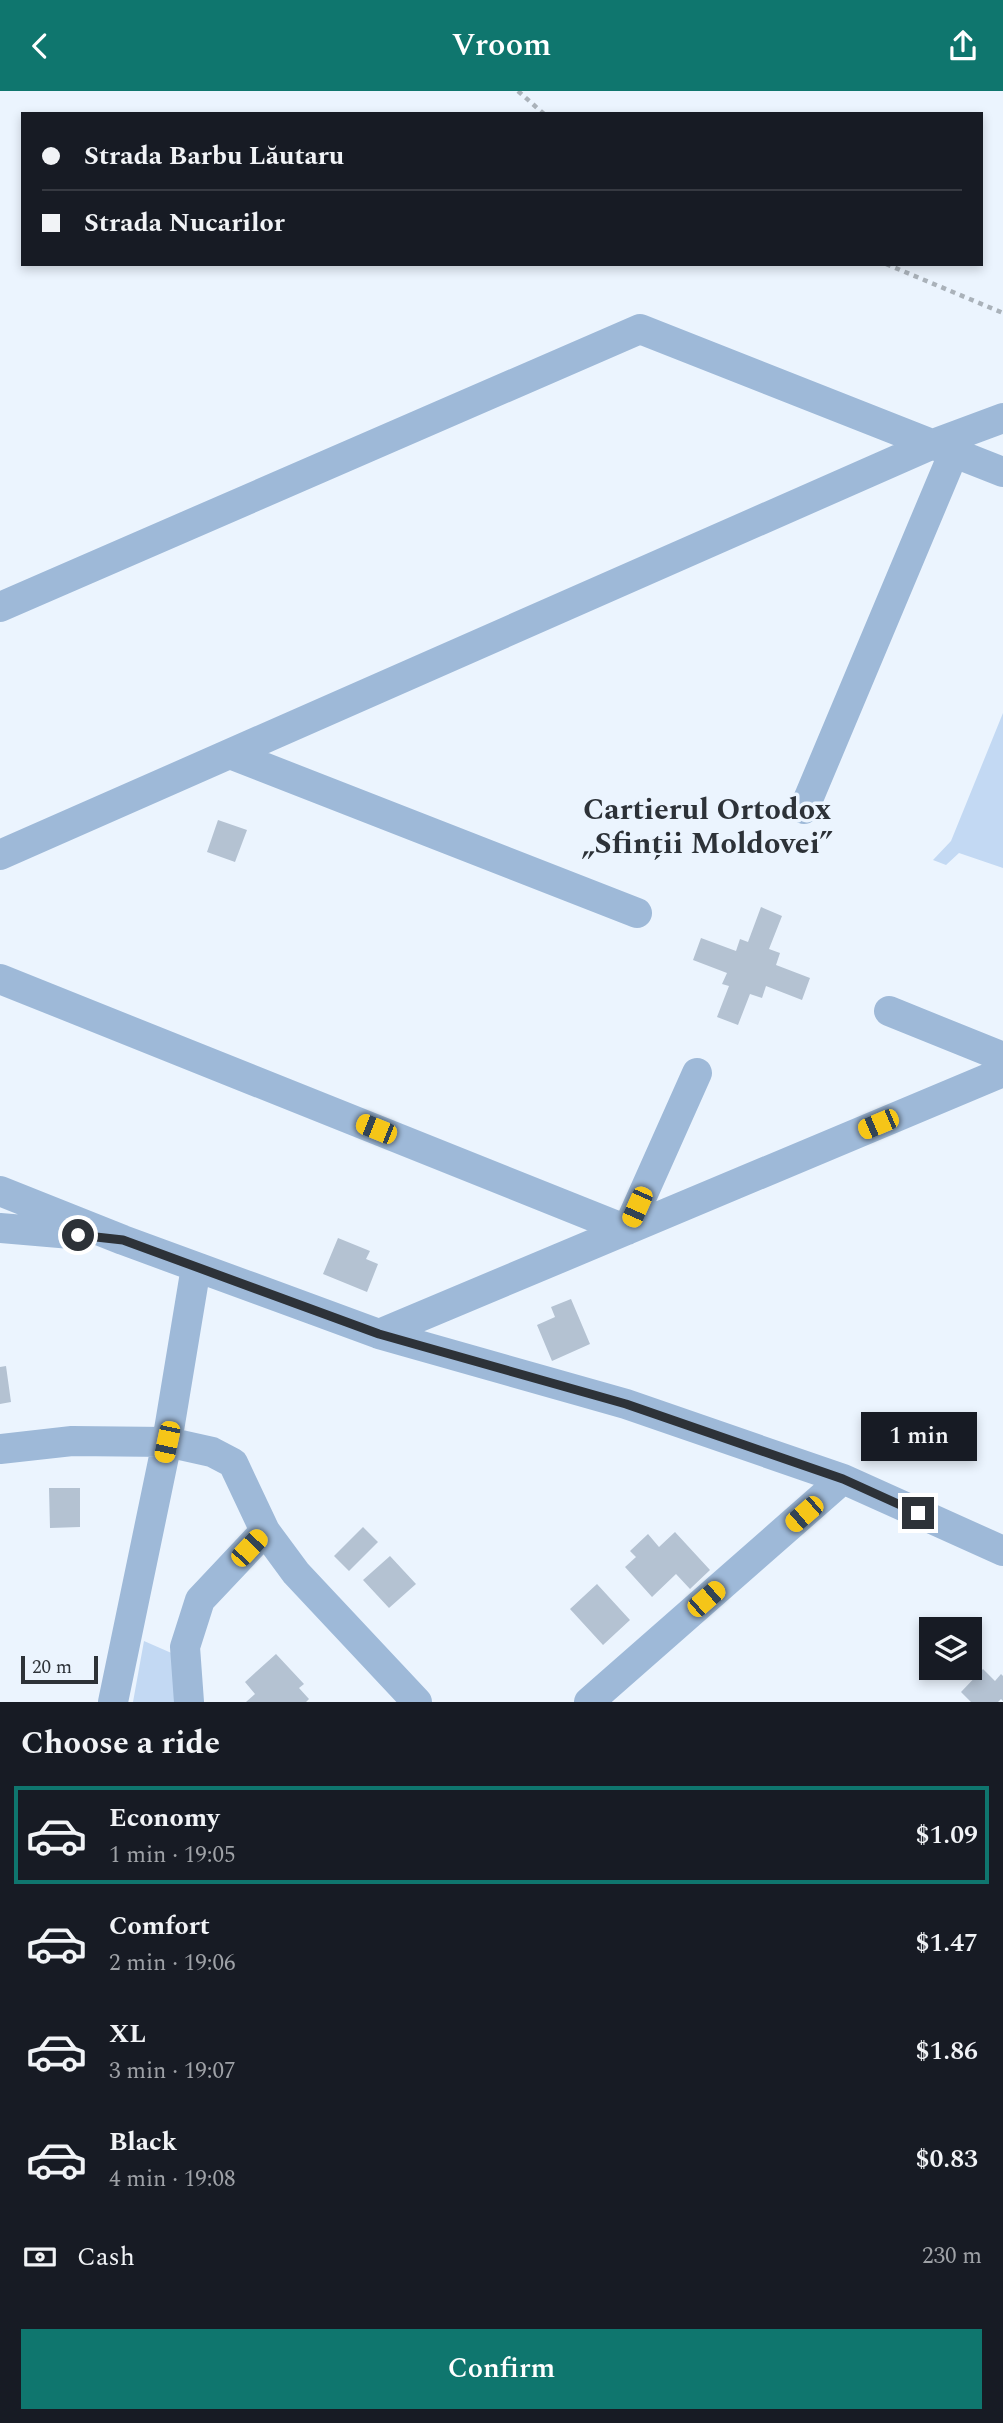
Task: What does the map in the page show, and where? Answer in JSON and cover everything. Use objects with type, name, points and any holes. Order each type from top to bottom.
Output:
[{"type":"street","points":[[0,607],[640,329],[1003,472]]},
{"type":"street","points":[[0,855],[943,448],[1003,418]]},
{"type":"street","points":[[804,809],[943,448]]},
{"type":"street","points":[[230,754],[637,913]]},
{"type":"street","points":[[0,979],[627,1230]]},
{"type":"street","points":[[889,1011],[1003,1057]]},
{"type":"street","points":[[379,1334],[1003,1072]]},
{"type":"street","points":[[627,1230],[697,1073]]},
{"type":"street","points":[[0,1191],[123,1240],[379,1334],[626,1404],[843,1479],[1003,1551]]},
{"type":"street","points":[[0,1228],[123,1240]]},
{"type":"street","points":[[113,1702],[167,1442],[196,1267]]},
{"type":"street","points":[[0,1449],[72,1441],[167,1442],[212,1452],[233,1463],[265,1531],[296,1573],[417,1702]]},
{"type":"street","points":[[589,1702],[843,1479]]},
{"type":"street","points":[[189,1702],[186,1647],[200,1600],[265,1531]]},
{"type":"path","points":[[517,91],[542,112]]},
{"type":"path","points":[[891,266],[1003,313]]},
{"type":"shaded area","points":[[1003,713],[1003,868],[959,853],[946,865],[933,860],[951,841]]},
{"type":"shaded area","points":[[144,1641],[176,1655],[179,1702],[133,1702]]},
{"type":"building","points":[[218,820],[247,830],[235,862],[207,852]]},
{"type":"building","points":[[761,907],[782,916],[769,949],[780,953],[776,965],[810,978],[802,1000],[766,986],[762,998],[750,994],[738,1025],[717,1017],[729,986],[722,984],[727,973],[693,960],[701,938],[736,951],[740,939],[748,942]]},
{"type":"building","points":[[338,1238],[370,1251],[366,1259],[378,1264],[367,1292],[323,1274]]},
{"type":"building","points":[[571,1299],[590,1344],[552,1361],[537,1325],[555,1317],[551,1307]]},
{"type":"building","points":[[6,1366],[11,1402],[0,1404],[0,1367]]},
{"type":"building","points":[[49,1488],[80,1488],[80,1527],[50,1528]]},
{"type":"building","points":[[363,1527],[378,1542],[349,1571],[334,1556]]},
{"type":"building","points":[[675,1532],[710,1570],[690,1589],[676,1574],[652,1597],[625,1567],[636,1557],[630,1551],[648,1534],[659,1547]]},
{"type":"building","points":[[390,1556],[416,1584],[389,1608],[363,1580]]},
{"type":"building","points":[[597,1584],[630,1620],[603,1645],[570,1609]]},
{"type":"building","points":[[276,1654],[304,1684],[299,1688],[309,1699],[306,1702],[246,1702],[255,1694],[245,1682]]},
{"type":"building","points":[[982,1670],[995,1681],[1001,1674],[1003,1676],[1003,1701],[971,1702],[961,1692],[972,1680],[982,1680]]},
{"type":"district","name":"Cartierul Ortodox „Sfinții Moldovei”","points":[[707,828]]},
{"type":"route","points":[[78,1235],[123,1240],[379,1334],[626,1404],[843,1479],[918,1513]]}]
